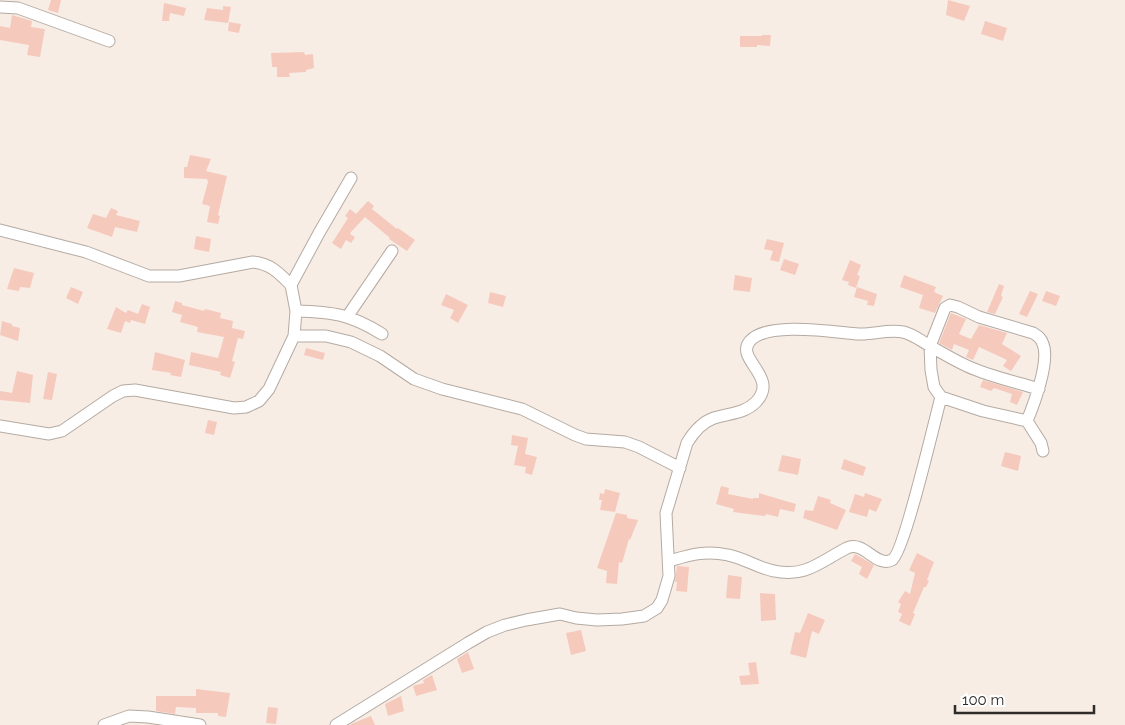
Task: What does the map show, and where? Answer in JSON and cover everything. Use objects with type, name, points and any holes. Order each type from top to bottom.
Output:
[{"type":"street","points":[[0,8],[18,8],[109,41]]},
{"type":"street","points":[[291,285],[323,225],[352,178]]},
{"type":"street","points":[[0,230],[86,252],[149,276],[179,276],[253,262],[264,263],[276,269],[291,285],[296,312],[295,331],[269,390],[259,401],[246,407],[218,406],[135,390],[113,396],[62,431],[49,434],[0,426]]},
{"type":"street","points":[[348,317],[392,251]]},
{"type":"street","points":[[1027,421],[1039,390],[1043,371],[1044,346],[1040,338],[1032,333],[950,305],[946,308],[930,346],[934,387],[941,397],[983,411],[1027,421],[1041,443],[1043,452]]},
{"type":"street","points":[[296,312],[328,312],[348,317],[382,334]]},
{"type":"street","points":[[336,725],[468,643],[487,632],[505,625],[560,614],[597,620],[622,619],[644,616],[657,608],[662,600],[669,576],[666,513],[687,443],[691,436],[705,423],[747,408],[756,402],[762,394],[763,379],[750,359],[748,345],[750,340],[762,333],[805,329],[859,334],[890,331],[905,332],[969,367],[1039,390]]},
{"type":"street","points":[[295,331],[351,342],[380,356],[414,379],[442,389],[522,409],[586,439],[625,442],[681,464]]},
{"type":"street","points":[[669,561],[698,552],[728,554],[773,571],[792,574],[817,565],[851,546],[862,548],[876,558],[885,561],[893,559],[898,554],[907,528],[941,397]]},
{"type":"street","points":[[104,725],[129,716],[147,721],[200,725]]},
{"type":"building","points":[[51,0],[61,0],[58,13],[48,10]]},
{"type":"building","points":[[948,0],[970,6],[964,21],[946,15]]},
{"type":"building","points":[[164,3],[186,8],[184,16],[170,13],[169,21],[162,21]]},
{"type":"building","points":[[223,6],[231,7],[228,23],[204,20],[207,8],[223,10]]},
{"type":"building","points":[[12,15],[32,21],[31,27],[45,29],[40,57],[27,55],[29,45],[0,40],[0,26],[10,28]]},
{"type":"building","points":[[985,21],[1007,28],[1003,41],[981,34]]},
{"type":"building","points":[[229,22],[241,24],[239,33],[228,31]]},
{"type":"building","points":[[771,35],[770,46],[740,47],[740,36]]},
{"type":"building","points":[[304,52],[305,55],[313,54],[314,68],[306,70],[306,72],[289,73],[290,77],[277,77],[277,67],[272,67],[271,53]]},
{"type":"building","points":[[190,155],[211,159],[206,171],[227,176],[218,215],[220,216],[218,224],[207,222],[210,206],[202,204],[208,182],[207,179],[184,178],[184,167],[187,167]]},
{"type":"building","points":[[368,201],[374,206],[372,209],[397,229],[415,240],[407,251],[389,239],[365,217],[351,232],[350,234],[355,237],[351,243],[346,240],[341,249],[332,243],[348,218],[345,216],[350,209],[356,214]]},
{"type":"building","points":[[111,208],[118,211],[116,215],[140,221],[137,232],[115,227],[112,237],[87,228],[93,214],[106,218]]},
{"type":"building","points":[[196,236],[211,239],[209,252],[194,249]]},
{"type":"building","points":[[767,239],[784,243],[779,262],[770,260],[773,251],[764,249]]},
{"type":"building","points":[[784,259],[799,264],[795,275],[780,270]]},
{"type":"building","points":[[850,260],[861,265],[857,275],[860,276],[856,288],[848,285],[849,282],[842,280]]},
{"type":"building","points":[[14,268],[34,273],[30,288],[20,287],[19,291],[7,289]]},
{"type":"building","points":[[735,275],[752,278],[750,292],[733,290]]},
{"type":"building","points":[[904,275],[936,287],[934,292],[943,296],[935,313],[919,308],[923,295],[900,287]]},
{"type":"building","points":[[999,284],[1004,286],[1001,296],[1003,297],[995,314],[987,312]]},
{"type":"building","points":[[71,287],[83,292],[78,304],[66,298]]},
{"type":"building","points":[[857,287],[877,294],[874,306],[867,305],[868,301],[854,297]]},
{"type":"building","points":[[1030,291],[1038,294],[1027,317],[1019,314]]},
{"type":"building","points":[[1046,291],[1060,296],[1056,306],[1042,301]]},
{"type":"building","points":[[490,292],[506,296],[503,307],[488,303]]},
{"type":"building","points":[[446,294],[468,305],[458,323],[450,318],[454,310],[441,305]]},
{"type":"building","points":[[175,301],[204,311],[205,309],[221,313],[220,318],[233,321],[232,328],[245,331],[243,339],[238,338],[232,361],[235,362],[230,378],[220,375],[221,372],[189,365],[191,352],[218,358],[224,337],[197,332],[198,327],[180,322],[182,315],[172,312]]},
{"type":"building","points":[[142,304],[150,307],[145,324],[131,320],[130,323],[125,321],[121,333],[107,329],[116,307],[126,313],[128,310],[138,314]]},
{"type":"building","points":[[951,313],[966,319],[959,334],[971,339],[979,325],[1007,333],[1002,344],[1021,356],[1011,371],[1003,366],[1007,360],[979,347],[973,360],[966,357],[969,350],[954,344],[952,350],[939,343]]},
{"type":"building","points":[[2,321],[20,328],[18,341],[0,335]]},
{"type":"building","points":[[306,348],[325,353],[323,360],[304,355]]},
{"type":"building","points":[[155,352],[185,360],[181,377],[170,375],[171,373],[152,370]]},
{"type":"building","points":[[17,371],[33,375],[30,403],[0,400],[0,391],[12,393]]},
{"type":"building","points":[[48,372],[57,374],[52,400],[43,399]]},
{"type":"building","points":[[983,380],[1023,392],[1017,405],[1010,402],[1012,394],[994,388],[991,391],[980,387]]},
{"type":"building","points":[[208,420],[217,422],[214,435],[205,433]]},
{"type":"building","points":[[512,435],[528,438],[525,454],[537,457],[532,475],[525,473],[526,467],[514,465],[518,446],[511,445]]},
{"type":"building","points":[[1005,452],[1021,456],[1018,471],[1001,466]]},
{"type":"building","points":[[782,455],[801,459],[798,475],[778,471]]},
{"type":"building","points":[[844,459],[866,467],[863,476],[841,469]]},
{"type":"building","points":[[721,486],[729,488],[728,494],[753,499],[759,498],[759,493],[796,504],[794,512],[780,509],[778,517],[766,514],[765,516],[733,512],[734,509],[716,504]]},
{"type":"building","points":[[605,489],[620,493],[615,512],[600,510],[602,500],[599,500],[600,493],[604,494]]},
{"type":"building","points":[[865,493],[882,499],[876,512],[869,509],[867,517],[849,512],[855,494],[864,497]]},
{"type":"building","points":[[818,496],[831,500],[830,503],[846,510],[837,530],[803,518],[805,510],[813,511]]},
{"type":"building","points":[[616,513],[638,520],[629,539],[622,563],[619,562],[617,584],[606,583],[607,571],[597,568]]},
{"type":"building","points":[[917,553],[934,562],[927,580],[929,581],[926,587],[924,587],[913,613],[915,614],[910,626],[899,621],[902,614],[898,612],[901,604],[898,602],[905,591],[910,594],[915,573],[909,570]]},
{"type":"building","points":[[855,554],[874,565],[867,579],[859,574],[862,567],[851,561]]},
{"type":"building","points":[[677,566],[689,567],[687,592],[676,591]]},
{"type":"building","points":[[728,575],[742,577],[740,599],[726,598]]},
{"type":"building","points":[[760,593],[775,594],[776,620],[761,621]]},
{"type":"building","points":[[808,613],[825,620],[819,634],[812,631],[806,658],[790,654],[795,632],[800,633]]},
{"type":"building","points":[[581,630],[586,651],[571,655],[566,633]]},
{"type":"building","points":[[468,652],[474,669],[462,673],[457,659]]},
{"type":"building","points":[[756,662],[759,684],[741,685],[739,676],[750,675],[748,663]]},
{"type":"building","points":[[432,675],[437,690],[416,696],[413,686],[424,683],[423,680]]},
{"type":"building","points":[[196,689],[230,693],[226,717],[218,716],[218,713],[196,713],[196,708],[176,707],[175,714],[156,711],[156,696],[196,696]]},
{"type":"building","points":[[401,696],[404,711],[388,716],[385,704]]},
{"type":"building","points":[[268,707],[278,708],[276,724],[266,723]]},
{"type":"building","points":[[371,716],[375,725],[350,725],[351,724]]}]
